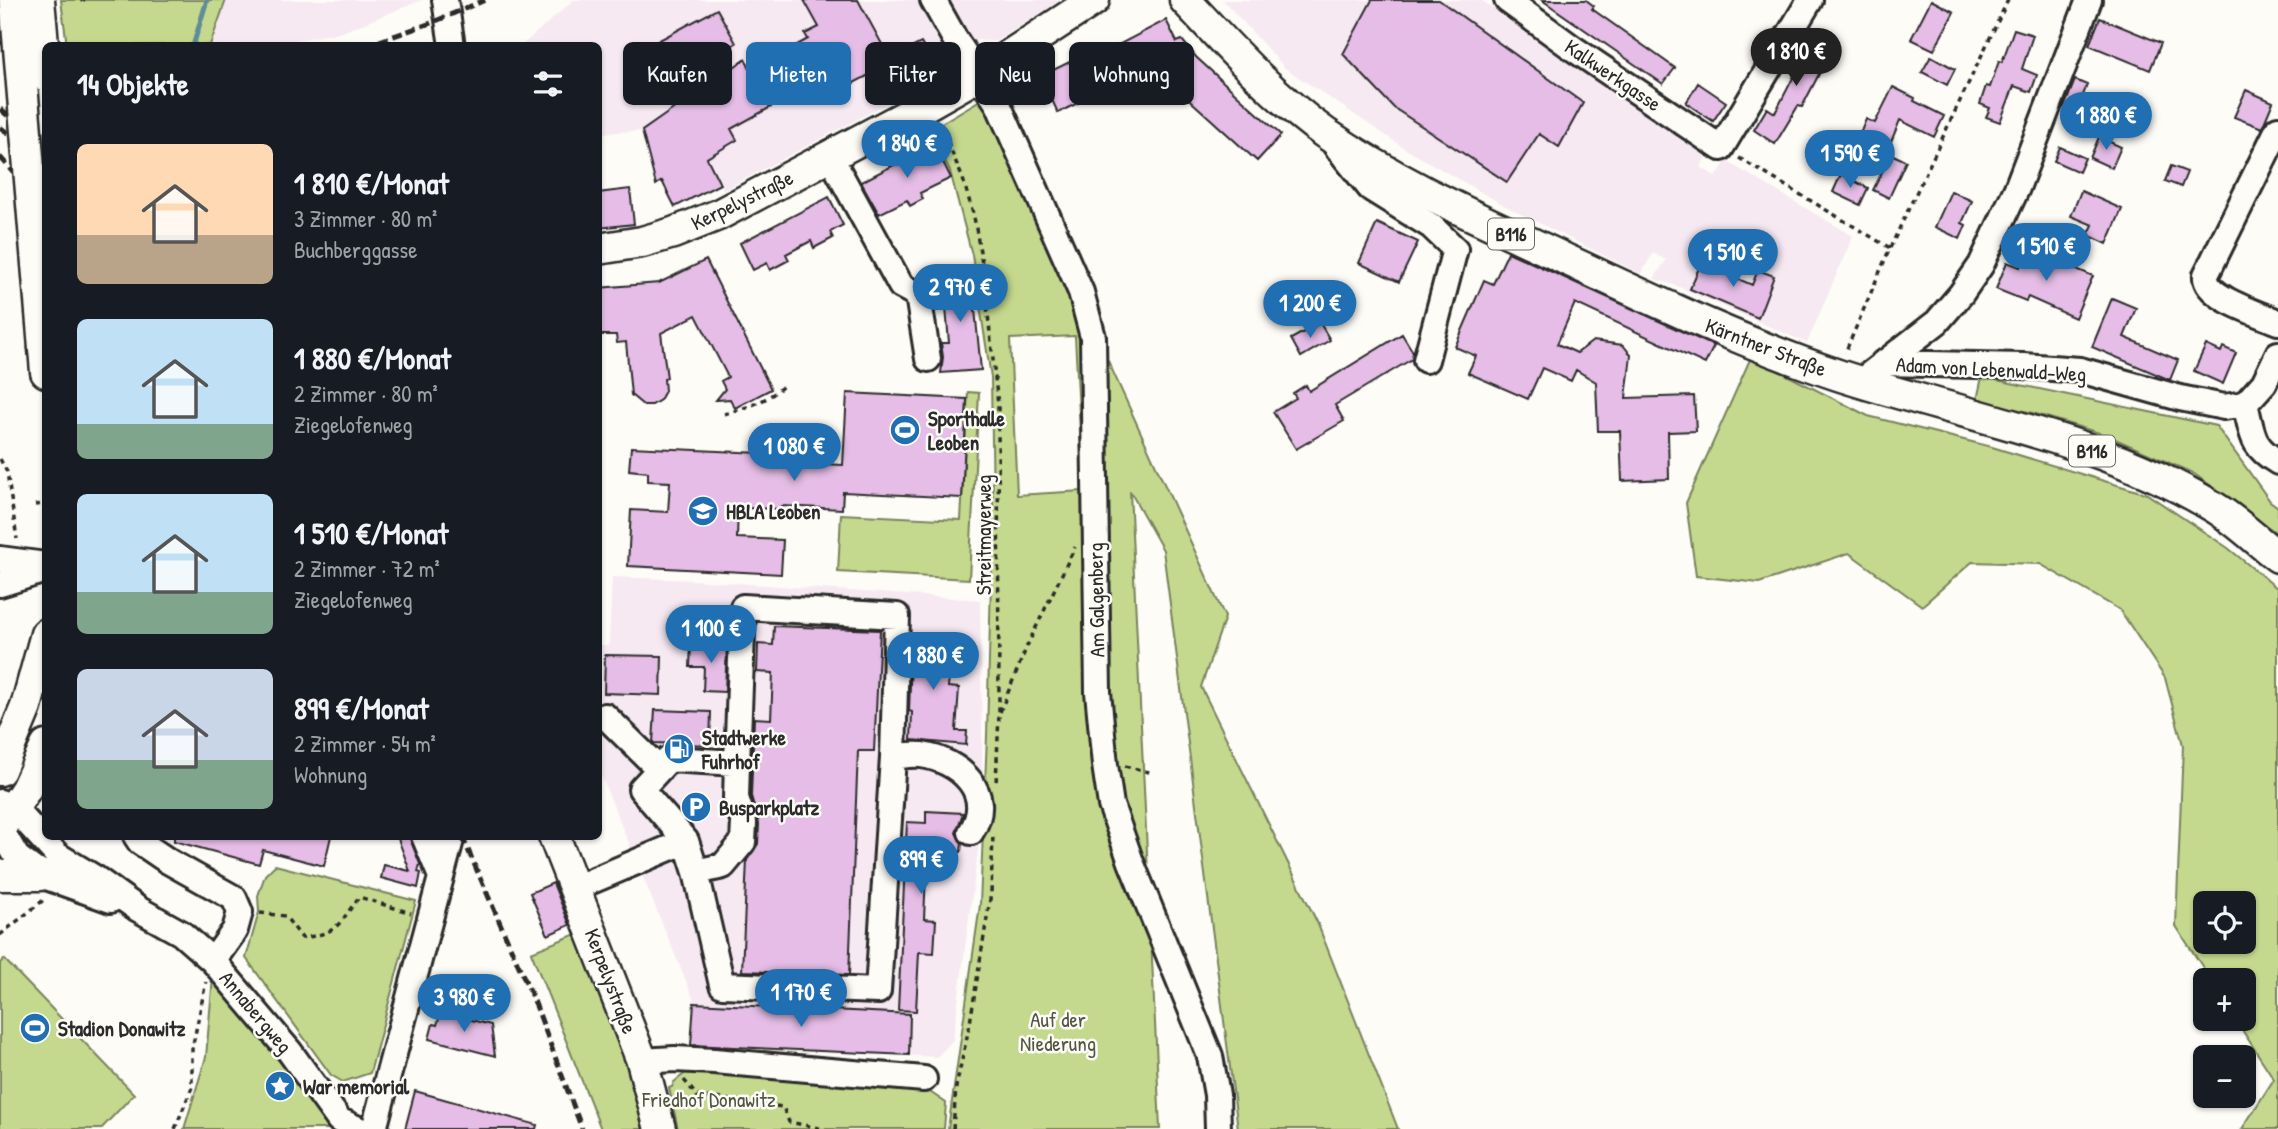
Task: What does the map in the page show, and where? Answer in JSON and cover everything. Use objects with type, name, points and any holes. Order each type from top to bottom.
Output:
[{"type":"main road","points":[[15,0],[42,324]]},
{"type":"main road","points":[[39,0],[43,42]]},
{"type":"main road","name":"Kerpelystraße","points":[[1030,42],[1094,0]]},
{"type":"main road","name":"Kärntner Straße","points":[[1185,0],[1264,83],[1325,132],[1388,172],[1466,213],[1748,342],[1861,373],[2081,447],[2145,472],[2216,508],[2278,557]]},
{"type":"main road","name":"Kerpelystraße","points":[[602,248],[642,242],[702,223],[926,105]]},
{"type":"main road","points":[[0,770],[26,706],[42,648]]},
{"type":"main road","points":[[3,819],[26,789],[42,755]]},
{"type":"main road","name":"Kerpelystraße","points":[[556,840],[654,1060],[660,1129]]},
{"type":"main road","points":[[0,875],[52,879]]},
{"type":"street","points":[[445,0],[451,42]]},
{"type":"street","name":"Am Galgenberg","points":[[933,0],[975,69]]},
{"type":"street","name":"Kalkwerkgasse","points":[[1507,0],[1574,49],[1721,148]]},
{"type":"street","points":[[1721,148],[1810,0]]},
{"type":"street","points":[[1861,373],[1937,323],[1981,265],[2017,188],[2089,0]]},
{"type":"street","name":"Am Galgenberg","points":[[998,105],[1081,292],[1093,337],[1098,692],[1111,805],[1131,862],[1210,1056],[1217,1096],[1218,1129]]},
{"type":"street","points":[[2278,129],[2205,282],[2220,297],[2278,323]]},
{"type":"street","points":[[1325,132],[1370,188],[1431,226],[1455,249],[1426,360]]},
{"type":"street","points":[[830,156],[901,286],[918,295],[928,359]]},
{"type":"street","points":[[2278,354],[2271,387],[2245,404],[2256,445],[2262,453],[2278,462]]},
{"type":"street","name":"Adam von Lebenwald-Weg","points":[[1861,373],[2023,366],[2080,370],[2180,398],[2224,407],[2245,404]]},
{"type":"street","points":[[0,559],[42,566]]},
{"type":"street","points":[[0,584],[42,568]]},
{"type":"street","points":[[696,872],[723,866],[743,842],[744,823],[736,798],[743,607],[897,616],[892,757],[878,991],[722,985],[696,872],[686,841],[640,789],[669,759],[737,763]]},
{"type":"street","points":[[605,716],[659,769]]},
{"type":"street","points":[[892,757],[920,755],[954,766],[967,777],[978,797],[978,821],[982,828]]},
{"type":"street","name":"Annabergweg","points":[[3,819],[17,857],[52,879],[138,909]]},
{"type":"street","name":"Annabergweg","points":[[3,819],[138,909],[181,933],[213,961],[290,1052],[339,1119],[358,1129]]},
{"type":"street","points":[[139,840],[234,898],[240,912],[235,930],[213,961]]},
{"type":"street","points":[[426,840],[441,877]]},
{"type":"street","points":[[374,1129],[451,840]]},
{"type":"street","points":[[575,888],[686,841]]},
{"type":"street","points":[[654,1060],[715,1060],[924,1079]]},
{"type":"path","points":[[1861,373],[1845,354],[1890,248],[2008,0]]},
{"type":"path","name":"Streitmayerweg","points":[[929,105],[946,132],[968,193],[983,269],[999,405],[999,714],[995,797]]},
{"type":"path","points":[[1721,148],[1890,248]]},
{"type":"path","points":[[724,414],[758,402],[775,393],[784,384]]},
{"type":"path","points":[[0,459],[7,472],[17,538]]},
{"type":"path","points":[[35,505],[42,504]]},
{"type":"path","name":"Streitmayerweg","points":[[999,714],[1027,646],[1079,537],[1095,528]]},
{"type":"path","points":[[1105,765],[1124,766],[1153,773]]},
{"type":"path","points":[[953,1129],[956,1087],[970,1023],[990,893],[982,828]]},
{"type":"path","points":[[0,935],[52,879]]},
{"type":"path","points":[[240,912],[285,916],[302,938],[324,935],[336,928],[359,897],[430,919]]},
{"type":"path","points":[[175,1129],[192,1087],[192,1049],[213,961]]},
{"type":"path","points":[[654,1060],[697,1096],[782,1107],[789,1122],[824,1129]]},
{"type":"shaded area","points":[[226,0],[422,0],[342,32],[284,42],[211,42]]},
{"type":"shaded area","points":[[574,0],[1062,0],[996,41],[978,40],[961,50],[961,42],[865,42],[865,105],[885,105],[724,190],[707,159],[656,185],[642,131],[602,133],[602,42],[526,42]]},
{"type":"shaded area","points":[[1223,0],[1481,0],[1707,155],[1701,167],[1716,177],[1726,161],[1853,236],[1807,343],[1677,286],[1654,279],[1666,260],[1653,253],[1641,274],[1509,208],[1409,151],[1285,68]]},
{"type":"shaded area","points":[[612,577],[980,600],[983,812],[953,1040],[937,1057],[691,1044],[693,998],[602,778],[602,645],[609,645]]},
{"type":"green space","points":[[61,0],[226,0],[211,42],[66,42]]},
{"type":"green space","name":"Auf der Niederung","points":[[975,103],[991,105],[1225,617],[1201,687],[1317,922],[1398,1129],[1238,1129],[1163,550],[1130,491],[1160,1129],[948,1129],[980,905],[993,505],[991,377],[972,255],[950,171],[930,130]],"holes":[[[1075,336],[1083,491],[1017,495],[1010,339]]]},
{"type":"green space","points":[[1751,357],[1868,416],[1992,447],[2147,494],[2228,548],[2278,589],[2278,1129],[2242,1129],[2274,1079],[2256,1051],[2256,1045],[2252,1045],[2243,1031],[2256,1031],[2256,968],[2203,968],[2194,954],[2256,954],[2256,891],[2193,891],[2193,952],[2176,926],[2183,745],[2165,678],[2120,610],[2040,564],[1972,562],[1922,606],[1849,553],[1759,583],[1696,576],[1686,503]]},
{"type":"green space","points":[[1982,377],[2216,426],[2270,501],[2278,507],[2278,534],[2193,473],[2106,435],[2033,413],[1977,400]]},
{"type":"green space","points":[[968,392],[979,393],[969,579],[838,572],[841,514],[961,520]]},
{"type":"green space","points":[[275,865],[416,901],[370,1073],[343,1082],[331,1075],[246,958],[259,912],[258,896],[265,875]]},
{"type":"green space","points":[[581,932],[618,1029],[646,1129],[601,1129],[531,952]]},
{"type":"green space","name":"Stadion Donawitz","points":[[4,959],[134,1094],[101,1129],[0,1129],[0,963]]},
{"type":"green space","points":[[213,977],[261,1034],[330,1129],[184,1129],[206,1057]]},
{"type":"green space","name":"Friedhof Donawitz","points":[[688,1071],[918,1084],[946,1103],[944,1129],[678,1129],[669,1088]]},
{"type":"building","points":[[804,0],[858,0],[881,42],[865,42],[865,77],[851,84],[851,42],[802,42],[808,39],[805,34],[819,27]]},
{"type":"building","points":[[1372,0],[1439,0],[1583,103],[1559,147],[1539,134],[1507,182],[1394,108],[1343,54]]},
{"type":"building","points":[[1542,0],[1586,0],[1594,6],[1592,9],[1675,68],[1663,84]]},
{"type":"building","points":[[1931,0],[1954,12],[1934,50],[1911,39]]},
{"type":"building","points":[[717,9],[736,43],[732,45],[732,42],[656,42]]},
{"type":"building","points":[[2100,18],[2161,43],[2150,70],[2089,45]]},
{"type":"building","points":[[1166,20],[1177,42],[1124,42]]},
{"type":"building","points":[[2014,29],[2033,35],[2022,69],[2037,75],[2031,92],[2014,86],[2000,122],[1986,117],[1990,108],[1980,104],[1986,86],[1990,87],[1999,61],[2002,62]]},
{"type":"building","points":[[1809,35],[1833,47],[1802,107],[1798,106],[1775,144],[1754,130],[1767,108],[1775,113],[1795,74],[1790,71]]},
{"type":"building","points":[[1194,55],[1281,135],[1257,161],[1194,104]]},
{"type":"building","points":[[1931,56],[1955,69],[1947,85],[1922,72]]},
{"type":"building","points":[[745,59],[746,105],[771,107],[731,129],[737,140],[707,158],[720,184],[675,207],[662,181],[656,185],[642,131],[679,105],[732,105],[732,68]]},
{"type":"building","points":[[1069,62],[1069,105],[1074,105],[1058,113],[1054,105],[1055,69]]},
{"type":"building","points":[[2075,80],[2087,85],[2076,113],[2064,108]]},
{"type":"building","points":[[1698,83],[1726,102],[1713,121],[1686,103]]},
{"type":"building","points":[[1893,87],[1944,116],[1934,137],[1900,120],[1888,149],[1859,136],[1866,119],[1875,123]]},
{"type":"building","points":[[2246,90],[2273,102],[2262,128],[2234,117]]},
{"type":"building","points":[[2099,137],[2121,147],[2112,168],[2090,158]]},
{"type":"building","points":[[934,144],[951,178],[920,193],[923,199],[910,206],[907,200],[879,214],[861,182]]},
{"type":"building","points":[[2060,147],[2085,158],[2079,172],[2054,161]]},
{"type":"building","points":[[1891,154],[1906,161],[1889,198],[1873,190]]},
{"type":"building","points":[[2171,166],[2187,172],[2181,187],[2165,181]]},
{"type":"building","points":[[1841,174],[1868,188],[1860,205],[1833,192]]},
{"type":"building","points":[[630,189],[634,224],[602,228],[602,192]]},
{"type":"building","points":[[1951,191],[1972,201],[1962,223],[1966,225],[1960,239],[1935,227]]},
{"type":"building","points":[[2081,191],[2122,209],[2107,244],[2088,235],[2093,225],[2071,216]]},
{"type":"building","points":[[829,197],[843,225],[830,232],[833,238],[814,248],[811,241],[786,254],[789,260],[770,270],[767,263],[753,270],[740,243]]},
{"type":"building","points":[[1377,223],[1418,242],[1399,282],[1359,263]]},
{"type":"building","points":[[2028,248],[2093,276],[2075,318],[2028,297],[2026,301],[1996,289],[2007,262],[2020,267]]},
{"type":"building","points":[[1508,252],[1714,346],[1705,364],[1575,303],[1557,344],[1577,353],[1593,341],[1623,345],[1631,355],[1626,398],[1694,396],[1696,431],[1668,432],[1669,479],[1622,481],[1620,431],[1598,431],[1596,382],[1576,370],[1571,381],[1542,368],[1528,399],[1468,373],[1476,356],[1455,347],[1484,280],[1493,284]]},
{"type":"building","points":[[706,260],[771,389],[735,408],[730,399],[716,400],[725,389],[721,381],[728,377],[696,315],[661,333],[667,378],[664,379],[665,391],[660,400],[652,405],[643,405],[631,395],[626,342],[617,343],[616,335],[602,335],[602,288],[659,283]]},
{"type":"building","points":[[1701,263],[1752,285],[1758,270],[1774,276],[1758,318],[1690,289]]},
{"type":"building","points":[[971,269],[981,370],[941,373],[941,343],[949,343],[943,272]]},
{"type":"building","points":[[2112,298],[2136,308],[2124,337],[2178,360],[2170,380],[2092,347]]},
{"type":"building","points":[[1320,323],[1330,340],[1301,357],[1291,339]]},
{"type":"building","points":[[1402,334],[1413,352],[1412,359],[1335,405],[1344,421],[1296,449],[1273,412],[1296,398],[1293,393],[1306,385],[1309,391]]},
{"type":"building","points":[[2206,345],[2221,352],[2223,347],[2236,353],[2223,384],[2194,371]]},
{"type":"building","points":[[847,393],[967,399],[962,498],[843,492],[842,509],[782,506],[782,509],[738,508],[737,538],[783,540],[781,574],[628,566],[631,510],[668,512],[670,482],[648,481],[648,472],[629,470],[631,447],[784,454],[784,462],[843,465]]},
{"type":"building","points":[[774,626],[880,630],[874,751],[858,751],[849,975],[742,971],[747,860],[758,844],[759,824],[751,796],[754,718],[771,719],[773,673],[757,672],[758,644],[773,645]]},
{"type":"building","points":[[912,634],[952,637],[948,687],[959,688],[956,731],[967,731],[966,745],[911,740],[912,712],[909,711]]},
{"type":"building","points":[[691,643],[727,644],[725,692],[703,691],[704,667],[690,667]]},
{"type":"building","points":[[605,655],[662,656],[661,695],[604,693]]},
{"type":"building","points":[[655,710],[711,712],[710,745],[653,743]]},
{"type":"building","points":[[926,811],[963,813],[956,833],[962,843],[961,852],[927,850],[924,919],[936,920],[934,953],[919,952],[916,1011],[898,1010],[907,822],[926,823]]},
{"type":"building","points":[[330,840],[324,866],[263,850],[259,864],[174,841]]},
{"type":"building","points":[[398,840],[411,840],[420,864],[418,888],[381,878],[384,865],[410,871]]},
{"type":"building","points":[[553,883],[570,925],[548,935],[530,893]]},
{"type":"building","points":[[694,1003],[910,1014],[909,1055],[691,1045]]},
{"type":"building","points":[[441,1012],[491,1025],[495,1056],[429,1039],[433,1024],[437,1025]]},
{"type":"building","points":[[415,1091],[537,1125],[536,1129],[405,1129]]},
{"type":"waterway","points":[[194,42],[207,0]]},
{"type":"railway","points":[[376,42],[485,0]]},
{"type":"railway","points":[[0,42],[42,54]]},
{"type":"railway","points":[[0,109],[42,146]]},
{"type":"railway","points":[[0,127],[42,161]]},
{"type":"railway","points":[[0,157],[42,204]]},
{"type":"railway","points":[[464,840],[535,1003],[582,1129]]},
{"type":"place","name":"Sporthalle Leoben","points":[[905,430]]},
{"type":"place","name":"HBLA Leoben","points":[[703,511]]},
{"type":"place","name":"Stadtwerke Fuhrhof","points":[[679,749]]},
{"type":"place","name":"Busparkplatz","points":[[696,807]]},
{"type":"place","name":"Stadion Donawitz","points":[[35,1028]]},
{"type":"place","name":"War memorial","points":[[280,1086]]}]
